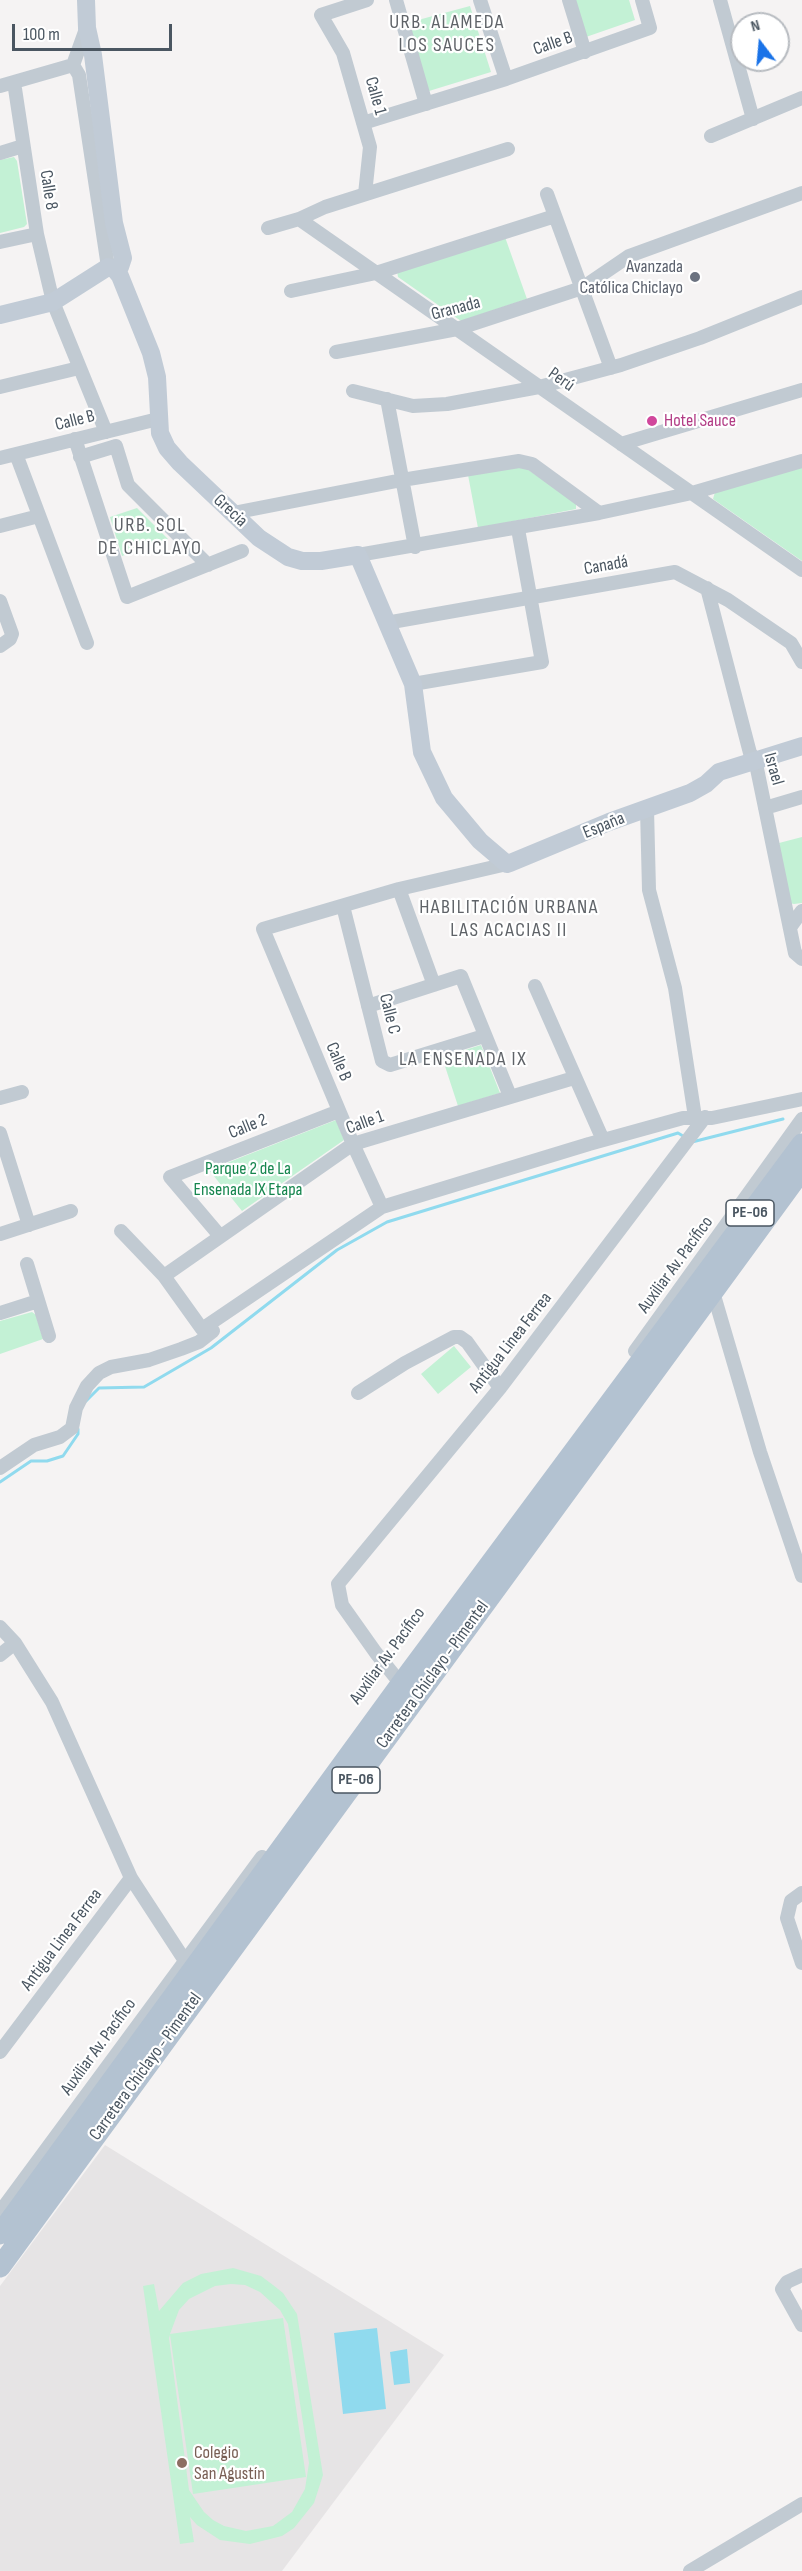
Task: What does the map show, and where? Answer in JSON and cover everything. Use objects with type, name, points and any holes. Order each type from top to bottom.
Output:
[{"type":"main road","name":"Carretera Chiclayo - Pimentel","points":[[0,2234],[89,2129],[706,1287],[802,1144]]},
{"type":"main road","name":"Carretera Chiclayo - Pimentel","points":[[0,2267],[89,2129],[188,1966],[398,1680],[706,1287],[802,1170]]},
{"type":"street","points":[[0,315],[53,302],[112,269],[120,267],[123,258],[114,223],[93,55],[87,28],[86,0]]},
{"type":"street","name":"Calle 1","points":[[365,194],[370,147],[343,53],[321,15],[367,0]]},
{"type":"street","points":[[396,0],[426,104]]},
{"type":"street","points":[[480,0],[506,79]]},
{"type":"street","points":[[569,0],[585,52]]},
{"type":"street","name":"Calle B","points":[[363,123],[506,79],[650,28],[642,0]]},
{"type":"street","points":[[720,0],[753,119]]},
{"type":"street","points":[[87,28],[74,65],[79,75],[112,269]]},
{"type":"street","points":[[0,86],[74,65]]},
{"type":"street","name":"Calle 8","points":[[14,82],[37,234],[53,302],[106,432]]},
{"type":"street","points":[[711,136],[802,98]]},
{"type":"street","points":[[0,153],[23,146]]},
{"type":"street","points":[[268,228],[299,219],[325,207],[508,149]]},
{"type":"street","name":"Granada","points":[[336,352],[457,329],[582,288],[629,256],[802,193]]},
{"type":"street","points":[[547,194],[611,368]]},
{"type":"street","points":[[291,291],[376,273],[555,216]]},
{"type":"street","name":"Perú","points":[[299,219],[802,570]]},
{"type":"street","points":[[0,242],[37,234]]},
{"type":"street","name":"Grecia","points":[[112,269],[120,276],[151,353],[157,377],[160,433],[167,448],[259,538],[288,557],[302,561],[321,561],[358,555]]},
{"type":"street","points":[[353,391],[412,406],[447,404],[539,387],[611,368],[700,338],[802,297]]},
{"type":"street","points":[[0,387],[79,368]]},
{"type":"street","points":[[621,444],[802,390]]},
{"type":"street","points":[[387,399],[415,547]]},
{"type":"street","name":"Calle B","points":[[0,458],[158,419]]},
{"type":"street","points":[[75,439],[127,597],[242,551]]},
{"type":"street","points":[[80,457],[116,446],[128,485],[208,565]]},
{"type":"street","points":[[16,454],[87,643]]},
{"type":"street","points":[[233,513],[402,480],[519,461],[532,464],[599,513]]},
{"type":"street","points":[[507,864],[459,818],[431,774],[422,752],[413,684],[358,555],[415,547],[599,513],[692,493],[802,461]]},
{"type":"street","points":[[0,526],[39,516]]},
{"type":"street","points":[[413,684],[542,662],[518,529]]},
{"type":"street","name":"Canadá","points":[[387,623],[675,572],[707,588],[791,643],[802,662]]},
{"type":"street","name":"Israel","points":[[707,588],[750,753],[754,759],[795,953],[802,959]]},
{"type":"street","points":[[0,601],[12,634],[10,639],[0,646]]},
{"type":"street","name":"España","points":[[263,929],[399,889],[507,864],[690,793],[706,784],[719,772],[754,759],[802,746]]},
{"type":"street","points":[[765,808],[802,797]]},
{"type":"street","points":[[647,809],[649,890],[675,988],[700,1117]]},
{"type":"street","points":[[399,889],[434,985]]},
{"type":"street","name":"Calle C","points":[[343,906],[382,1061],[386,1065],[484,1036]]},
{"type":"street","points":[[791,926],[802,911]]},
{"type":"street","name":"Calle B","points":[[263,929],[353,1144],[382,1207]]},
{"type":"street","points":[[368,1006],[461,976],[510,1096]]},
{"type":"street","points":[[535,986],[603,1140]]},
{"type":"street","name":"Calle 1","points":[[164,1276],[353,1144],[574,1078]]},
{"type":"street","points":[[0,1098],[22,1092]]},
{"type":"street","points":[[121,1231],[164,1276],[202,1329],[382,1207],[683,1118],[700,1117],[802,1098]]},
{"type":"street","name":"Calle 2","points":[[220,1236],[170,1177],[339,1111]]},
{"type":"street","name":"Antigua Linea Ferrea","points":[[398,1680],[342,1605],[338,1584],[500,1388],[700,1117]]},
{"type":"street","name":"Auxiliar Av. Pacífico","points":[[398,1680],[802,1119]]},
{"type":"street","points":[[0,1133],[4,1157],[29,1225]]},
{"type":"street","points":[[0,1234],[71,1211]]},
{"type":"street","points":[[27,1264],[50,1336]]},
{"type":"street","points":[[706,1287],[802,1576]]},
{"type":"street","points":[[0,1313],[38,1301]]},
{"type":"street","points":[[0,1468],[34,1445],[60,1437],[72,1428],[76,1408],[87,1386],[99,1373],[111,1367],[149,1360],[181,1349],[199,1342],[213,1331]]},
{"type":"street","points":[[358,1393],[405,1363],[454,1337],[460,1337],[467,1342],[500,1388]]},
{"type":"street","points":[[0,1627],[15,1643],[52,1702],[131,1878],[188,1966]]},
{"type":"street","points":[[0,1655],[15,1643]]},
{"type":"street","name":"Antigua Linea Ferrea","points":[[0,2052],[131,1878]]},
{"type":"street","points":[[802,1893],[791,1901],[787,1912],[802,1963]]},
{"type":"street","name":"Auxiliar Av. Pacífico","points":[[0,2212],[188,1966]]},
{"type":"street","points":[[802,2275],[786,2282],[782,2289],[802,2325]]},
{"type":"street","points":[[690,2571],[802,2504]]},
{"type":"shaded area","name":"Colegio San Agustín","points":[[105,2145],[444,2355],[282,2571],[0,2571],[0,2286]]},
{"type":"green space","points":[[574,0],[629,0],[635,20],[586,37]]},
{"type":"green space","points":[[470,6],[491,72],[429,91],[407,23]]},
{"type":"green space","points":[[14,157],[17,161],[27,224],[24,227],[0,233],[0,160]]},
{"type":"green space","points":[[505,237],[527,299],[461,321],[398,277],[397,271]]},
{"type":"green space","points":[[520,464],[576,503],[576,509],[478,528],[468,475]]},
{"type":"green space","points":[[802,467],[802,561],[713,499],[715,492]]},
{"type":"green space","points":[[137,508],[168,539],[122,556],[110,517]]},
{"type":"green space","points":[[802,837],[802,903],[794,904],[789,903],[779,843]]},
{"type":"green space","points":[[481,1045],[500,1093],[458,1106],[442,1057]]},
{"type":"green space","name":"Parque 2 de La Ensenada IX Etapa","points":[[336,1120],[344,1140],[242,1211],[209,1170]]},
{"type":"green space","points":[[32,1312],[36,1315],[43,1339],[0,1354],[0,1321]]},
{"type":"green space","points":[[454,1346],[471,1367],[438,1394],[421,1374]]},
{"type":"green space","points":[[233,2268],[261,2276],[283,2293],[297,2314],[323,2475],[314,2503],[294,2528],[282,2536],[250,2544],[220,2540],[197,2525],[190,2517],[194,2542],[180,2544],[143,2286],[154,2284],[159,2311],[183,2283],[201,2274]],"holes":[[[245,2285],[260,2292],[280,2310],[288,2324],[309,2463],[305,2489],[292,2512],[273,2526],[246,2531],[224,2526],[213,2520],[204,2512],[189,2490],[169,2338],[170,2335],[193,2494],[306,2477],[283,2318],[170,2334],[179,2310],[189,2299],[215,2286]]]},
{"type":"water","points":[[377,2328],[386,2409],[343,2414],[334,2333]]},
{"type":"water","points":[[407,2349],[410,2383],[394,2385],[390,2352]]},
{"type":"waterway","points":[[692,1142],[783,1119]]},
{"type":"waterway","points":[[86,1401],[99,1388],[144,1387],[211,1348],[337,1250],[387,1222],[678,1133],[683,1136]]},
{"type":"waterway","points":[[0,1482],[31,1461],[47,1461],[63,1456],[78,1434],[78,1429]]},
{"type":"place","name":"Avanzada Católica Chiclayo","points":[[695,277]]},
{"type":"place","name":"Hotel Sauce","points":[[652,421]]},
{"type":"place","name":"Colegio San Agustín","points":[[182,2463]]},
{"type":"district","name":"URB. ALAMEDA LOS SAUCES","points":[[447,34]]},
{"type":"district","name":"URB. SOL DE CHICLAYO","points":[[150,538]]},
{"type":"district","name":"HABILITACIÓN URBANA LAS ACACIAS II","points":[[509,920]]},
{"type":"district","name":"LA ENSENADA IX","points":[[463,1060]]}]
